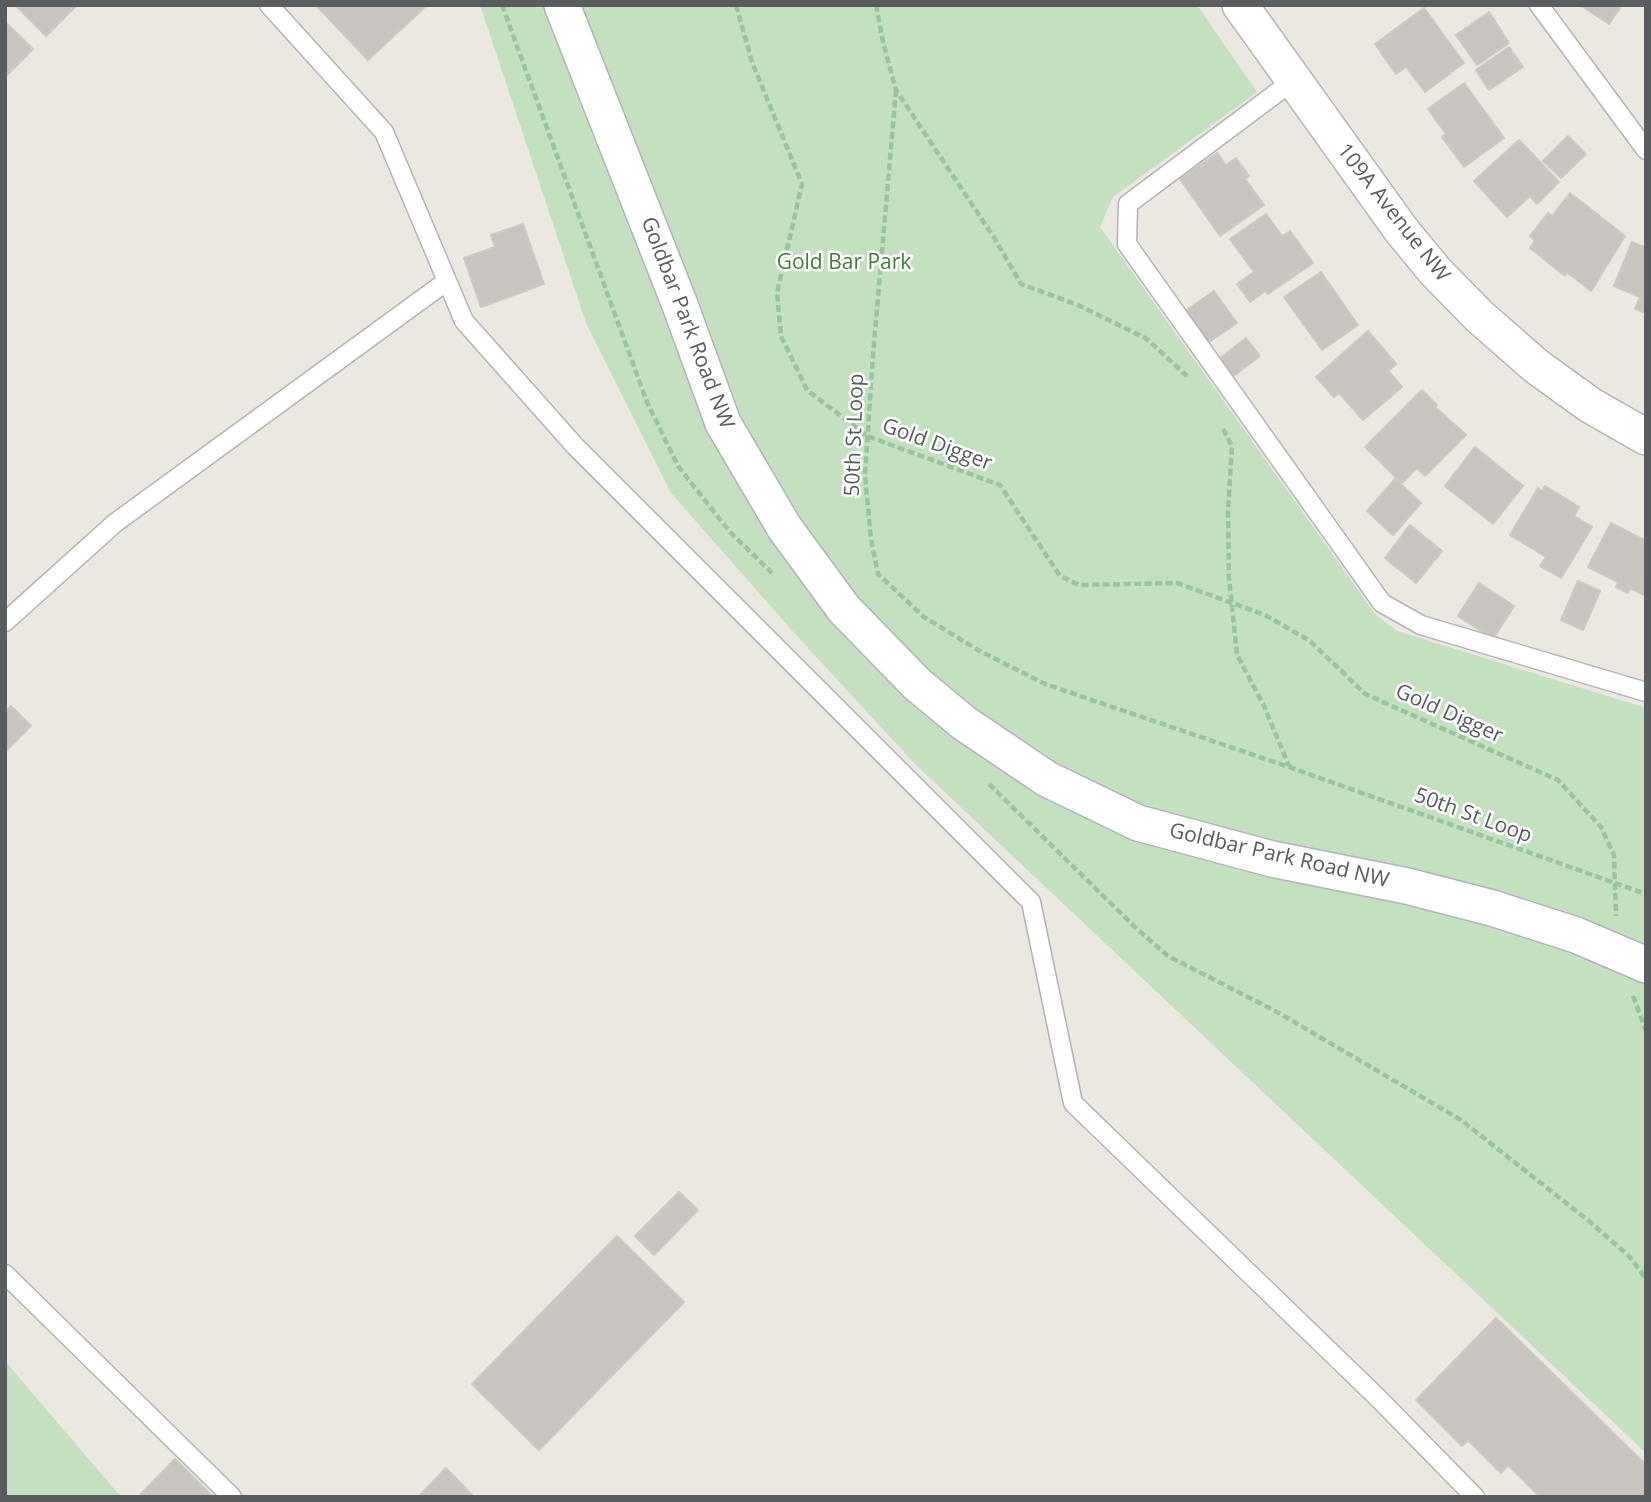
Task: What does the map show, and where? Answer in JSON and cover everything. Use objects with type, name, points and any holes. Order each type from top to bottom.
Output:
[{"type":"street","name":"Goldbar Park Road NW","points":[[562,5],[680,305],[723,423],[784,527],[844,609],[917,684],[964,723],[1047,779],[1138,822],[1272,859],[1408,886],[1492,908],[1576,935],[1632,959]]},
{"type":"street","name":"109A Avenue NW","points":[[1240,5],[1402,231],[1435,271],[1479,316],[1536,366],[1590,405],[1646,437]]},
{"type":"lane","points":[[269,5],[384,132],[464,321],[575,446],[1031,902],[1073,1103],[1378,1398],[1475,1497]]},
{"type":"lane","points":[[1539,5],[1646,150]]},
{"type":"lane","points":[[1294,80],[1128,204],[1127,244],[1382,603],[1420,625],[1646,692]]},
{"type":"lane","points":[[5,622],[115,523],[447,281]]},
{"type":"lane","points":[[5,1275],[232,1497]]},
{"type":"path","name":"Gold Digger","points":[[736,5],[752,62],[802,184],[777,293],[781,336],[807,390],[867,436],[1000,485],[1060,576],[1079,585],[1177,583],[1265,615],[1310,641],[1365,694],[1558,780],[1601,827],[1614,855],[1632,959]]},
{"type":"path","name":"50th St Loop","points":[[876,5],[896,90],[995,239],[1021,284],[1078,305],[1147,339],[1196,386]]},
{"type":"path","name":"50th St Loop","points":[[896,90],[865,475],[871,539],[878,574],[924,617],[978,650],[1045,684],[1289,767],[1646,894]]},
{"type":"path","points":[[1222,426],[1232,446],[1228,511],[1229,578],[1237,655],[1264,706],[1289,767]]},
{"type":"green space","name":"Gold Bar Park","points":[[480,5],[1197,5],[1257,92],[1113,197],[1100,227],[1375,614],[1397,631],[1646,708],[1646,1453],[915,764],[671,493],[586,323]]},
{"type":"green space","points":[[5,1361],[121,1497],[5,1497]]},
{"type":"building","points":[[15,5],[77,5],[46,36]]},
{"type":"building","points":[[316,5],[427,5],[368,60]]},
{"type":"building","points":[[1580,5],[1622,5],[1609,24]]},
{"type":"building","points":[[1424,8],[1464,63],[1425,92],[1406,67],[1396,74],[1375,44]]},
{"type":"building","points":[[1489,12],[1509,43],[1477,65],[1456,35]]},
{"type":"building","points":[[5,22],[33,49],[5,77]]},
{"type":"building","points":[[1509,47],[1523,67],[1489,90],[1476,70]]},
{"type":"building","points":[[1464,83],[1504,138],[1464,167],[1442,137],[1446,134],[1428,109]]},
{"type":"building","points":[[1568,136],[1586,154],[1561,178],[1543,161]]},
{"type":"building","points":[[1519,140],[1559,182],[1537,204],[1530,196],[1507,217],[1474,181]]},
{"type":"building","points":[[1217,153],[1226,165],[1236,158],[1249,176],[1245,179],[1264,205],[1220,236],[1180,179]]},
{"type":"building","points":[[1570,193],[1625,236],[1591,291],[1567,272],[1565,276],[1530,248],[1535,241],[1530,236],[1548,213],[1552,216]]},
{"type":"building","points":[[1266,214],[1282,236],[1290,231],[1313,263],[1268,294],[1265,291],[1250,302],[1237,284],[1254,272],[1230,239]]},
{"type":"building","points":[[523,224],[544,284],[481,307],[464,258],[495,247],[491,235]]},
{"type":"building","points":[[1632,242],[1646,248],[1646,313],[1635,309],[1640,297],[1614,286]]},
{"type":"building","points":[[1321,272],[1358,325],[1322,350],[1284,297]]},
{"type":"building","points":[[1214,291],[1237,323],[1206,344],[1184,312]]},
{"type":"building","points":[[1368,331],[1396,364],[1388,371],[1402,387],[1363,420],[1339,393],[1334,397],[1316,377]]},
{"type":"building","points":[[1246,338],[1260,356],[1232,377],[1219,359]]},
{"type":"building","points":[[1422,390],[1437,405],[1435,407],[1466,435],[1425,476],[1417,468],[1402,483],[1365,447]]},
{"type":"building","points":[[1475,447],[1523,486],[1493,524],[1445,486]]},
{"type":"building","points":[[1395,479],[1421,503],[1393,535],[1367,511]]},
{"type":"building","points":[[1545,486],[1579,507],[1574,516],[1592,527],[1561,578],[1540,566],[1546,557],[1510,535],[1538,488],[1542,491]]},
{"type":"building","points":[[1611,523],[1646,541],[1644,595],[1630,588],[1628,593],[1616,587],[1618,582],[1588,567]]},
{"type":"building","points":[[1410,525],[1442,551],[1416,583],[1385,558]]},
{"type":"building","points":[[1578,581],[1600,591],[1583,630],[1561,620]]},
{"type":"building","points":[[1479,583],[1514,606],[1493,639],[1458,616]]},
{"type":"building","points":[[11,706],[31,726],[5,752],[5,708],[7,710]]},
{"type":"building","points":[[679,1192],[698,1210],[654,1255],[635,1236]]},
{"type":"building","points":[[617,1236],[684,1302],[539,1450],[472,1384]]},
{"type":"building","points":[[1496,1318],[1646,1465],[1645,1497],[1540,1497],[1508,1465],[1501,1473],[1468,1440],[1462,1446],[1416,1400]]},
{"type":"building","points":[[175,1459],[213,1497],[138,1497]]},
{"type":"building","points":[[446,1468],[474,1497],[418,1497]]}]
